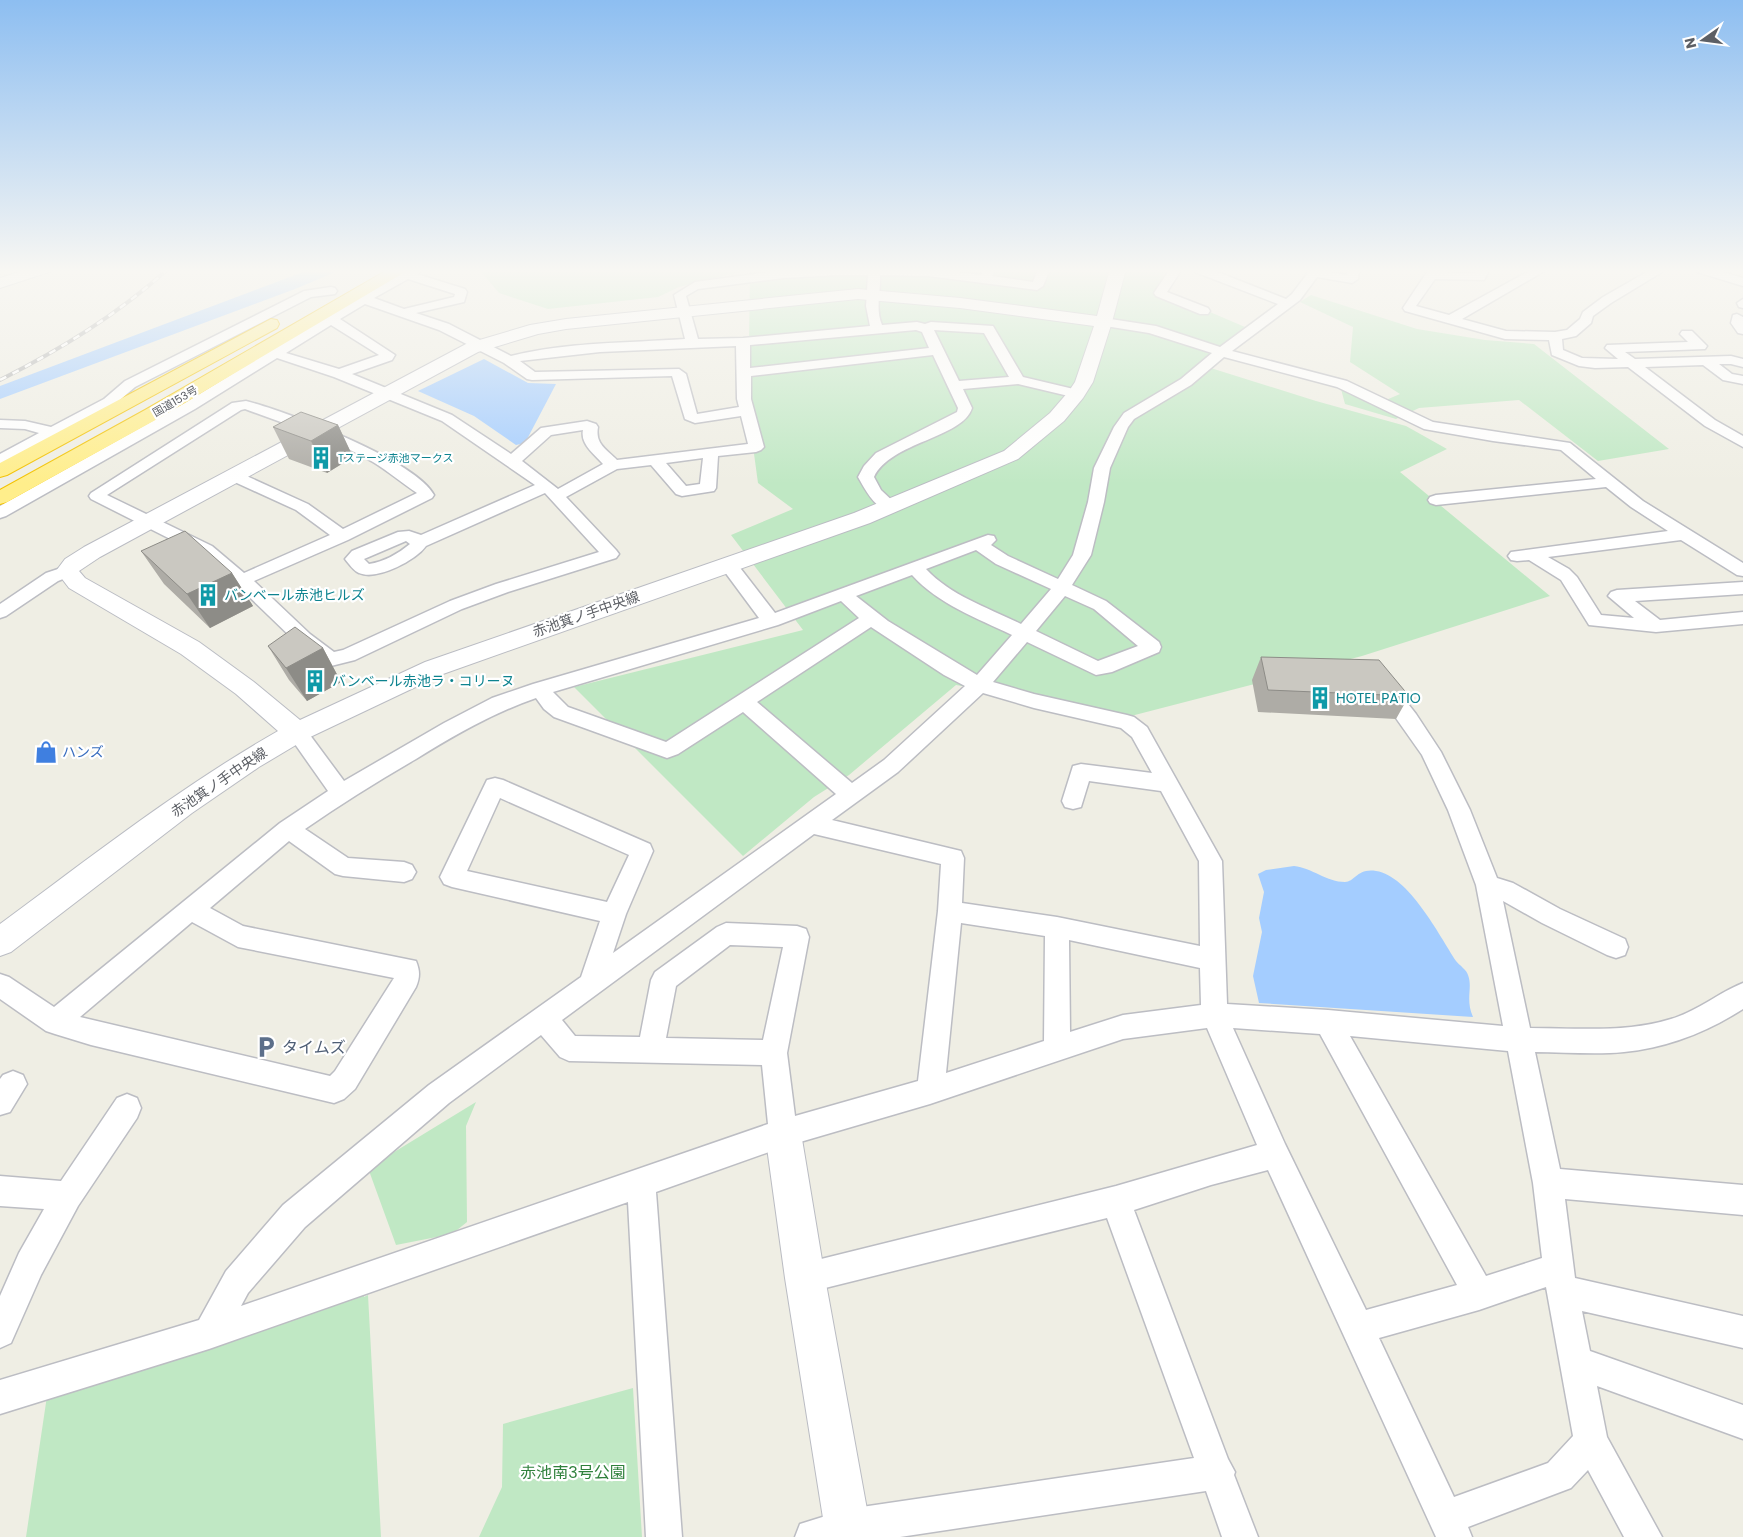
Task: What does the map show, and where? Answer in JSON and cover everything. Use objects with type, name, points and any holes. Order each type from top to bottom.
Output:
[{"type":"highway","name":"国道153号","points":[[0,471],[230,341]]},
{"type":"highway","name":"国道153号","points":[[1,502],[277,341]]},
{"type":"street","points":[[1,502],[190,406],[298,341]]},
{"type":"street","points":[[339,374],[387,357],[388,355],[368,341]]},
{"type":"street","points":[[471,341],[508,360],[532,376],[678,373],[690,416],[695,418],[748,410]]},
{"type":"street","points":[[0,612],[52,577],[67,571],[73,564],[92,552],[387,393],[480,345],[494,341]]},
{"type":"street","points":[[508,360],[600,348],[756,341]]},
{"type":"street","points":[[891,507],[875,492],[866,477],[869,467],[884,454],[922,437],[963,414],[965,408],[932,341]]},
{"type":"street","points":[[995,341],[1018,380]]},
{"type":"street","name":"赤池箕ノ手中央線","points":[[0,942],[182,805],[249,760],[297,732],[434,668],[891,507],[1011,455],[1057,417],[1077,394],[1084,382],[1098,341]]},
{"type":"street","points":[[1187,341],[1342,384],[1429,426],[1493,437],[1565,446],[1638,504],[1743,571]]},
{"type":"street","points":[[209,1333],[237,1282],[294,1216],[439,1094],[891,766],[980,684],[1062,587],[1082,554],[1096,502],[1102,468],[1121,427],[1129,416],[1186,382],[1236,341]]},
{"type":"street","points":[[1556,341],[1557,352],[1579,362],[1595,364],[1732,360],[1743,363]]},
{"type":"street","points":[[1694,341],[1700,346],[1612,348],[1710,424],[1743,442]]},
{"type":"street","points":[[420,542],[552,491],[613,465],[756,448],[744,399],[743,342]]},
{"type":"street","points":[[744,373],[937,351]]},
{"type":"street","points":[[242,580],[342,536],[421,499],[426,494],[389,465],[375,457],[316,431],[246,406],[237,406],[102,491],[97,496],[206,550],[242,580],[303,638],[331,659],[338,658],[456,605],[502,588],[610,554],[552,491],[513,461],[447,418],[339,374],[277,354]]},
{"type":"street","points":[[1706,361],[1726,378],[1733,381],[1743,380]]},
{"type":"street","points":[[955,386],[1018,380],[1077,394]]},
{"type":"street","points":[[0,460],[52,432],[94,416]]},
{"type":"street","points":[[0,424],[25,425],[52,432]]},
{"type":"street","points":[[513,461],[546,431],[587,425],[591,427],[589,437],[592,443],[613,465]]},
{"type":"street","points":[[654,459],[682,491],[708,488],[711,453]]},
{"type":"street","points":[[234,476],[302,507],[342,536]]},
{"type":"street","points":[[1436,500],[1610,482]]},
{"type":"street","points":[[1685,534],[1525,555],[1564,574],[1572,581],[1589,614],[1596,620],[1656,626],[1743,618]]},
{"type":"street","points":[[55,1022],[288,829],[341,793],[451,728],[499,703],[540,689],[771,621],[915,567],[983,542],[1002,560],[1100,604],[1152,647],[1105,667],[1096,668],[944,594],[930,584],[915,567]]},
{"type":"street","points":[[728,564],[771,621]]},
{"type":"street","points":[[67,571],[77,583],[190,648],[245,688],[297,732],[341,793]]},
{"type":"street","points":[[1656,626],[1617,596],[1743,588]]},
{"type":"street","points":[[844,594],[871,619],[952,671],[980,684],[1028,699],[1127,722],[1140,732],[1210,861],[1214,1015],[1275,1154],[1358,1328],[1449,1527],[1559,1476],[1591,1442]]},
{"type":"street","points":[[540,689],[551,704],[561,712],[667,750],[673,748],[871,619]]},
{"type":"street","points":[[1370,670],[1409,719],[1431,752],[1459,810],[1488,885],[1548,1183],[1560,1279],[1591,1442],[1644,1537]]},
{"type":"street","points":[[744,702],[851,795]]},
{"type":"street","points":[[1073,801],[1081,772],[1169,784]]},
{"type":"street","points":[[590,986],[614,914],[642,851],[495,786],[452,877],[614,914]]},
{"type":"street","points":[[810,824],[953,858],[950,911],[930,1091]]},
{"type":"street","points":[[288,829],[343,867],[404,872]]},
{"type":"street","points":[[1488,885],[1505,890],[1551,916],[1616,947]]},
{"type":"street","points":[[0,985],[55,1022],[100,1035],[334,1090],[345,1080],[407,979],[406,969],[238,936],[190,909]]},
{"type":"street","points":[[950,911],[1057,927],[1214,960]]},
{"type":"street","points":[[1057,927],[1057,1049]]},
{"type":"street","points":[[651,1050],[664,980],[726,934],[797,937],[774,1053],[783,1133],[805,1278],[837,1534],[1218,1472]]},
{"type":"street","points":[[0,1397],[209,1333],[783,1133],[930,1091],[1123,1027],[1214,1015],[1328,1022],[1519,1040],[1624,1040],[1670,1032],[1708,1017],[1743,995]]},
{"type":"street","points":[[544,1019],[569,1048],[774,1053]]},
{"type":"street","points":[[1328,1022],[1478,1294]]},
{"type":"street","points":[[0,1332],[30,1264],[68,1196],[127,1108]]},
{"type":"street","points":[[805,1278],[1116,1201],[1210,1171],[1275,1154]]},
{"type":"street","points":[[641,1181],[664,1537]]},
{"type":"street","points":[[1548,1183],[1743,1200]]},
{"type":"street","points":[[0,1191],[68,1196]]},
{"type":"street","points":[[1116,1201],[1218,1472],[1240,1537]]},
{"type":"street","points":[[1358,1328],[1478,1294],[1560,1279],[1743,1332]]},
{"type":"street","points":[[1575,1362],[1743,1422]]},
{"type":"green space","points":[[749,341],[1228,341],[1198,364],[1316,401],[1406,426],[1447,449],[1400,472],[1550,596],[1362,656],[1131,716],[956,685],[849,775],[814,797],[743,856],[574,687],[803,630],[731,535],[793,509],[758,483],[748,410]]},
{"type":"green space","points":[[1352,341],[1494,341],[1534,344],[1669,449],[1598,461],[1519,400],[1419,408],[1396,419],[1345,404],[1341,389],[1379,403],[1400,394],[1350,362]]},
{"type":"green space","points":[[476,1102],[466,1126],[467,1222],[452,1234],[396,1245],[368,1168]]},
{"type":"green space","points":[[364,1290],[364,1297],[368,1295],[381,1537],[26,1537],[47,1396]]},
{"type":"green space","name":"赤池南3号公園","points":[[633,1388],[642,1537],[479,1537],[502,1487],[503,1424]]},
{"type":"water","points":[[484,359],[528,383],[556,384],[525,443],[516,445],[474,416],[418,391]]},
{"type":"water","points":[[1294,866],[1307,869],[1332,880],[1345,882],[1365,871],[1376,871],[1388,875],[1400,884],[1422,908],[1456,961],[1465,969],[1470,985],[1469,999],[1473,1017],[1259,1003],[1253,976],[1262,932],[1259,918],[1264,892],[1258,874],[1266,870]]},
{"type":"building","points":[[301,412],[338,425],[311,441],[273,427]]},
{"type":"building","points":[[185,531],[232,573],[187,594],[141,551]]},
{"type":"building","points":[[295,627],[323,648],[286,668],[268,646]]},
{"type":"building","points":[[1261,657],[1379,660],[1409,696],[1268,690]]},
{"type":"waterway","points":[[0,393],[139,341]]},
{"type":"railway","points":[[0,380],[71,341]]},
{"type":"place","name":"Tステージ赤池マークス","points":[[321,458]]},
{"type":"place","name":"バンベール赤池ヒルズ","points":[[208,595]]},
{"type":"place","name":"バンベール赤池ラ・コリーヌ","points":[[315,681]]},
{"type":"place","name":"HOTEL PATIO","points":[[1320,698]]},
{"type":"place","name":"ハンズ","points":[[46,752]]},
{"type":"place","name":"タイムズ","points":[[266,1047]]}]
